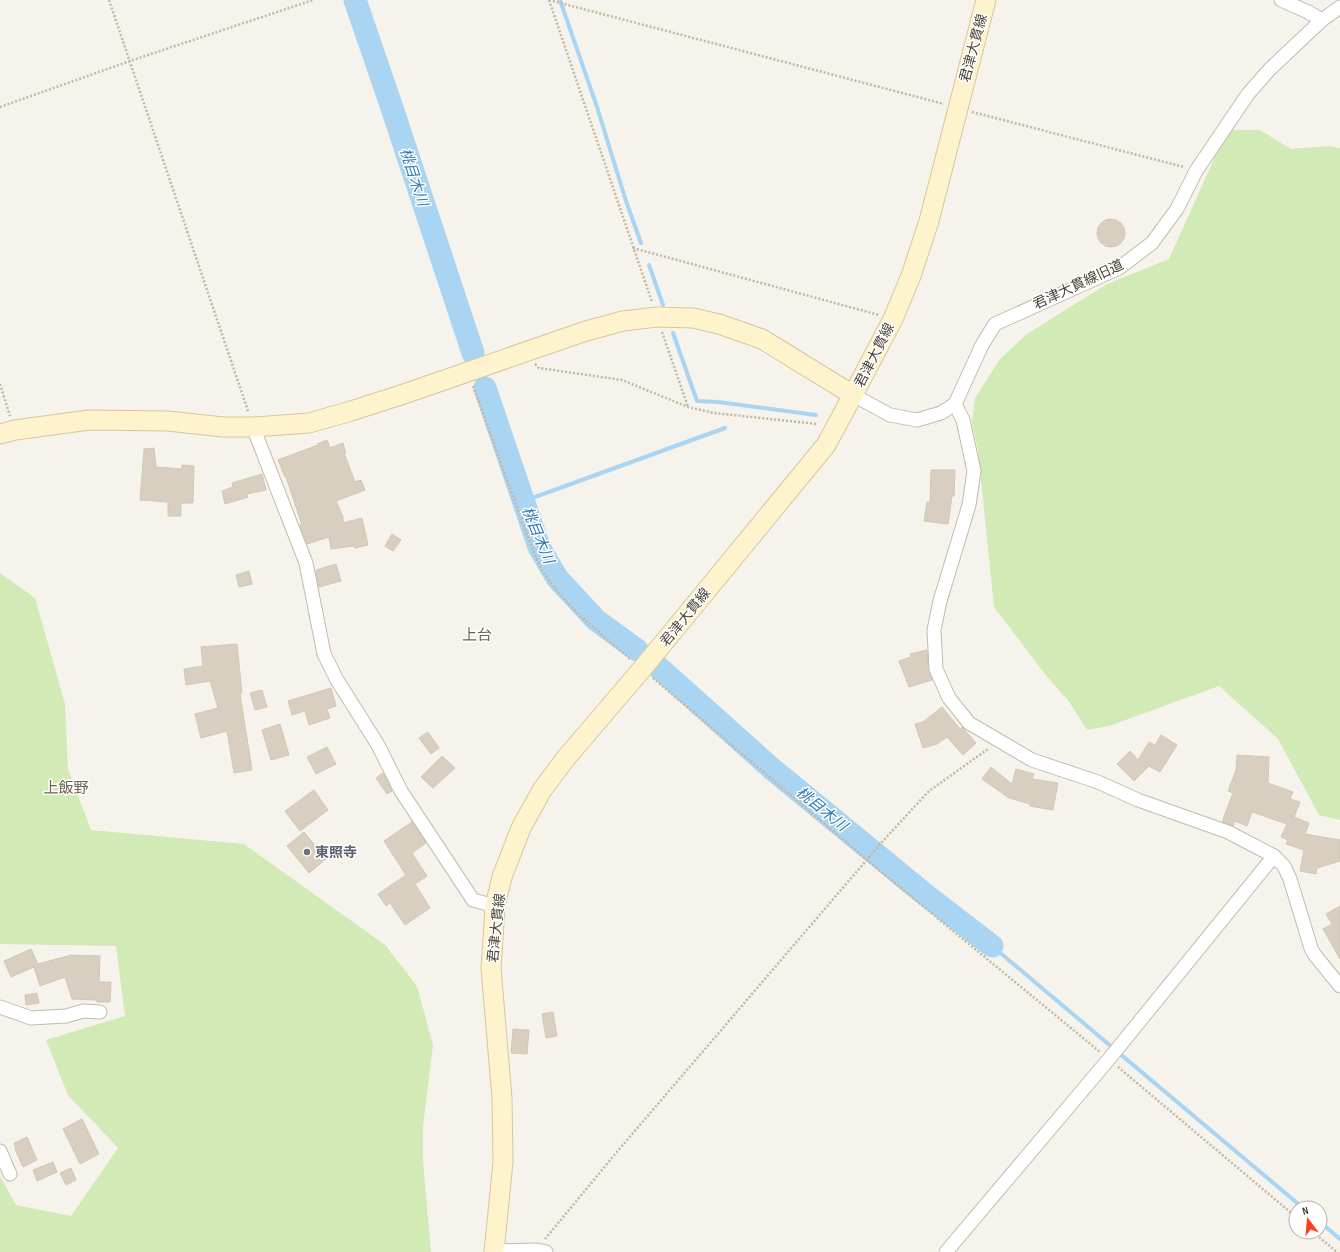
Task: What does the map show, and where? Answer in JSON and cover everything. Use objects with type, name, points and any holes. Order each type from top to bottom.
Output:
[{"type":"main road","name":"君津大貫線","points":[[494,1252],[503,1162],[502,1098],[491,968],[495,906],[502,877],[521,828],[542,790],[566,758],[642,669],[826,445],[893,319],[911,276],[929,221],[986,0]]},
{"type":"main road","points":[[7,432],[90,420],[168,421],[223,427],[253,427],[309,423],[394,398],[467,371],[586,331],[622,321],[657,317],[694,318],[719,324],[762,339],[853,395]]},
{"type":"street","points":[[1281,0],[1322,20]]},
{"type":"street","name":"君津大貫線旧道","points":[[955,404],[982,345],[995,324],[1119,268],[1152,243],[1177,209],[1196,171],[1248,94],[1270,69],[1322,20],[1340,8]]},
{"type":"street","points":[[853,395],[890,415],[917,420],[941,413],[955,404],[963,420],[974,471],[969,505],[940,601],[934,630],[936,669],[949,698],[969,723],[1032,760],[1098,782],[1138,800],[1228,832],[1274,856],[1284,866],[1290,879],[1314,954],[1340,986]]},
{"type":"street","points":[[253,427],[306,563],[324,654],[337,680],[378,745],[401,790],[461,884],[473,900],[495,906]]},
{"type":"street","points":[[946,1252],[1122,1043],[1274,856]]},
{"type":"street","points":[[0,1007],[32,1018],[66,1016],[83,1011],[100,1012]]},
{"type":"street","points":[[0,1151],[10,1174]]},
{"type":"street","points":[[494,1252],[540,1251]]},
{"type":"path","points":[[110,0],[253,427]]},
{"type":"path","points":[[0,107],[130,61],[313,0]]},
{"type":"path","points":[[549,0],[1196,171]]},
{"type":"path","points":[[549,0],[688,407]]},
{"type":"path","points":[[633,248],[893,319]]},
{"type":"path","points":[[522,353],[539,368],[622,380],[688,407],[714,413],[817,424]]},
{"type":"path","points":[[467,371],[526,532],[542,569],[557,591],[577,613],[868,859],[1110,1057],[1288,1210]]},
{"type":"path","points":[[0,384],[7,432]]},
{"type":"path","points":[[540,1251],[616,1153],[882,842],[929,791],[998,741]]},
{"type":"path","points":[[1323,1240],[1337,1252]]},
{"type":"green space","points":[[1227,130],[1260,130],[1291,149],[1329,146],[1340,148],[1340,820],[1319,815],[1278,739],[1219,686],[1109,726],[1087,730],[1070,703],[1045,674],[994,607],[978,451],[972,422],[975,398],[1000,359],[1027,334],[1107,284],[1169,259]]},
{"type":"green space","points":[[0,573],[35,598],[65,704],[68,769],[91,830],[244,844],[385,945],[417,986],[433,1045],[423,1126],[423,1161],[431,1252],[0,1252],[0,1176],[16,1205],[71,1216],[118,1148],[68,1095],[46,1040],[125,1016],[116,946],[0,944]]},
{"type":"building","points":[[1111,219],[1121,223],[1125,233],[1121,243],[1111,247],[1101,243],[1097,233],[1101,223]]},
{"type":"building","points":[[327,440],[330,448],[343,443],[346,453],[344,453],[355,482],[361,480],[365,490],[336,501],[343,517],[343,523],[362,518],[368,545],[355,548],[354,546],[331,549],[329,537],[307,544],[286,477],[278,460],[318,445],[317,444]]},
{"type":"building","points":[[154,448],[156,467],[182,469],[182,465],[194,466],[193,503],[181,503],[181,516],[168,516],[168,502],[140,500],[144,449]]},
{"type":"building","points":[[931,470],[955,470],[954,496],[952,496],[948,524],[924,521],[927,502],[930,503]]},
{"type":"building","points":[[262,474],[266,490],[247,494],[248,497],[225,504],[222,491],[233,487],[232,483]]},
{"type":"building","points":[[392,534],[401,540],[393,551],[385,546]]},
{"type":"building","points":[[336,564],[341,581],[319,587],[316,570]]},
{"type":"building","points":[[249,571],[252,584],[239,587],[236,575]]},
{"type":"building","points":[[237,644],[242,693],[240,694],[252,770],[234,773],[227,731],[201,738],[195,714],[218,708],[210,681],[186,685],[184,669],[203,666],[201,647]]},
{"type":"building","points":[[927,650],[928,670],[932,680],[909,687],[899,661],[911,657],[910,654]]},
{"type":"building","points":[[331,688],[336,706],[327,709],[330,718],[309,725],[305,711],[292,715],[288,701]]},
{"type":"building","points":[[262,690],[267,707],[255,710],[250,693]]},
{"type":"building","points":[[942,707],[960,729],[962,727],[976,743],[963,755],[947,737],[937,744],[923,748],[915,724],[923,722]]},
{"type":"building","points":[[280,724],[289,755],[271,760],[262,730]]},
{"type":"building","points":[[428,732],[439,748],[431,754],[419,738]]},
{"type":"building","points":[[1161,735],[1177,745],[1160,772],[1149,766],[1134,781],[1117,764],[1130,751],[1138,760],[1149,742],[1155,745]]},
{"type":"building","points":[[327,747],[336,764],[316,774],[307,757]]},
{"type":"building","points":[[1237,755],[1269,757],[1268,783],[1293,792],[1290,799],[1300,802],[1294,817],[1309,823],[1305,834],[1340,840],[1340,861],[1317,868],[1316,874],[1300,871],[1304,850],[1286,844],[1288,840],[1281,837],[1287,824],[1252,812],[1247,826],[1235,821],[1233,826],[1222,822],[1233,793],[1228,791],[1236,770]]},
{"type":"building","points":[[442,756],[455,768],[433,788],[421,777]]},
{"type":"building","points":[[991,767],[1012,784],[1016,769],[1034,774],[1032,779],[1058,783],[1053,810],[1030,806],[1030,804],[1009,798],[982,779]]},
{"type":"building","points":[[383,773],[392,791],[387,794],[376,778]]},
{"type":"building","points":[[314,790],[328,810],[300,831],[285,811]]},
{"type":"building","points":[[412,822],[426,843],[412,853],[427,876],[415,884],[430,908],[405,925],[390,903],[386,906],[378,894],[406,875],[384,841]]},
{"type":"building","name":"東照寺","points":[[304,832],[326,859],[309,873],[287,846]]},
{"type":"building","points":[[1340,906],[1340,959],[1323,929],[1332,924],[1326,914]]},
{"type":"building","points":[[31,949],[38,964],[71,955],[100,956],[99,982],[111,982],[110,1002],[72,999],[65,977],[40,986],[34,967],[11,977],[4,961]]},
{"type":"building","points":[[37,993],[39,1003],[26,1005],[25,995]]},
{"type":"building","points":[[553,1012],[557,1036],[546,1038],[542,1014]]},
{"type":"building","points":[[513,1029],[529,1030],[527,1054],[511,1053]]},
{"type":"building","points":[[82,1119],[99,1154],[80,1164],[63,1129]]},
{"type":"building","points":[[27,1137],[37,1160],[23,1167],[14,1143]]},
{"type":"building","points":[[53,1162],[57,1172],[37,1181],[33,1170]]},
{"type":"building","points":[[71,1168],[76,1180],[66,1185],[60,1173]]},
{"type":"waterway","name":"桃目木川","points":[[355,0],[473,353]]},
{"type":"waterway","points":[[560,0],[597,107],[626,201],[641,243]]},
{"type":"waterway","points":[[649,265],[663,305]]},
{"type":"waterway","points":[[673,333],[697,401],[718,402],[816,415]]},
{"type":"waterway","name":"桃目木川","points":[[485,388],[539,547],[557,578],[596,620],[637,650]]},
{"type":"waterway","points":[[524,501],[725,428]]},
{"type":"waterway","name":"桃目木川","points":[[657,666],[771,768],[922,892],[992,946]]},
{"type":"waterway","points":[[992,946],[1294,1200]]},
{"type":"waterway","points":[[1328,1229],[1340,1239]]},
{"type":"place","name":"東照寺","points":[[307,852]]},
{"type":"district","name":"上台","points":[[477,635]]},
{"type":"district","name":"上飯野","points":[[66,788]]}]
